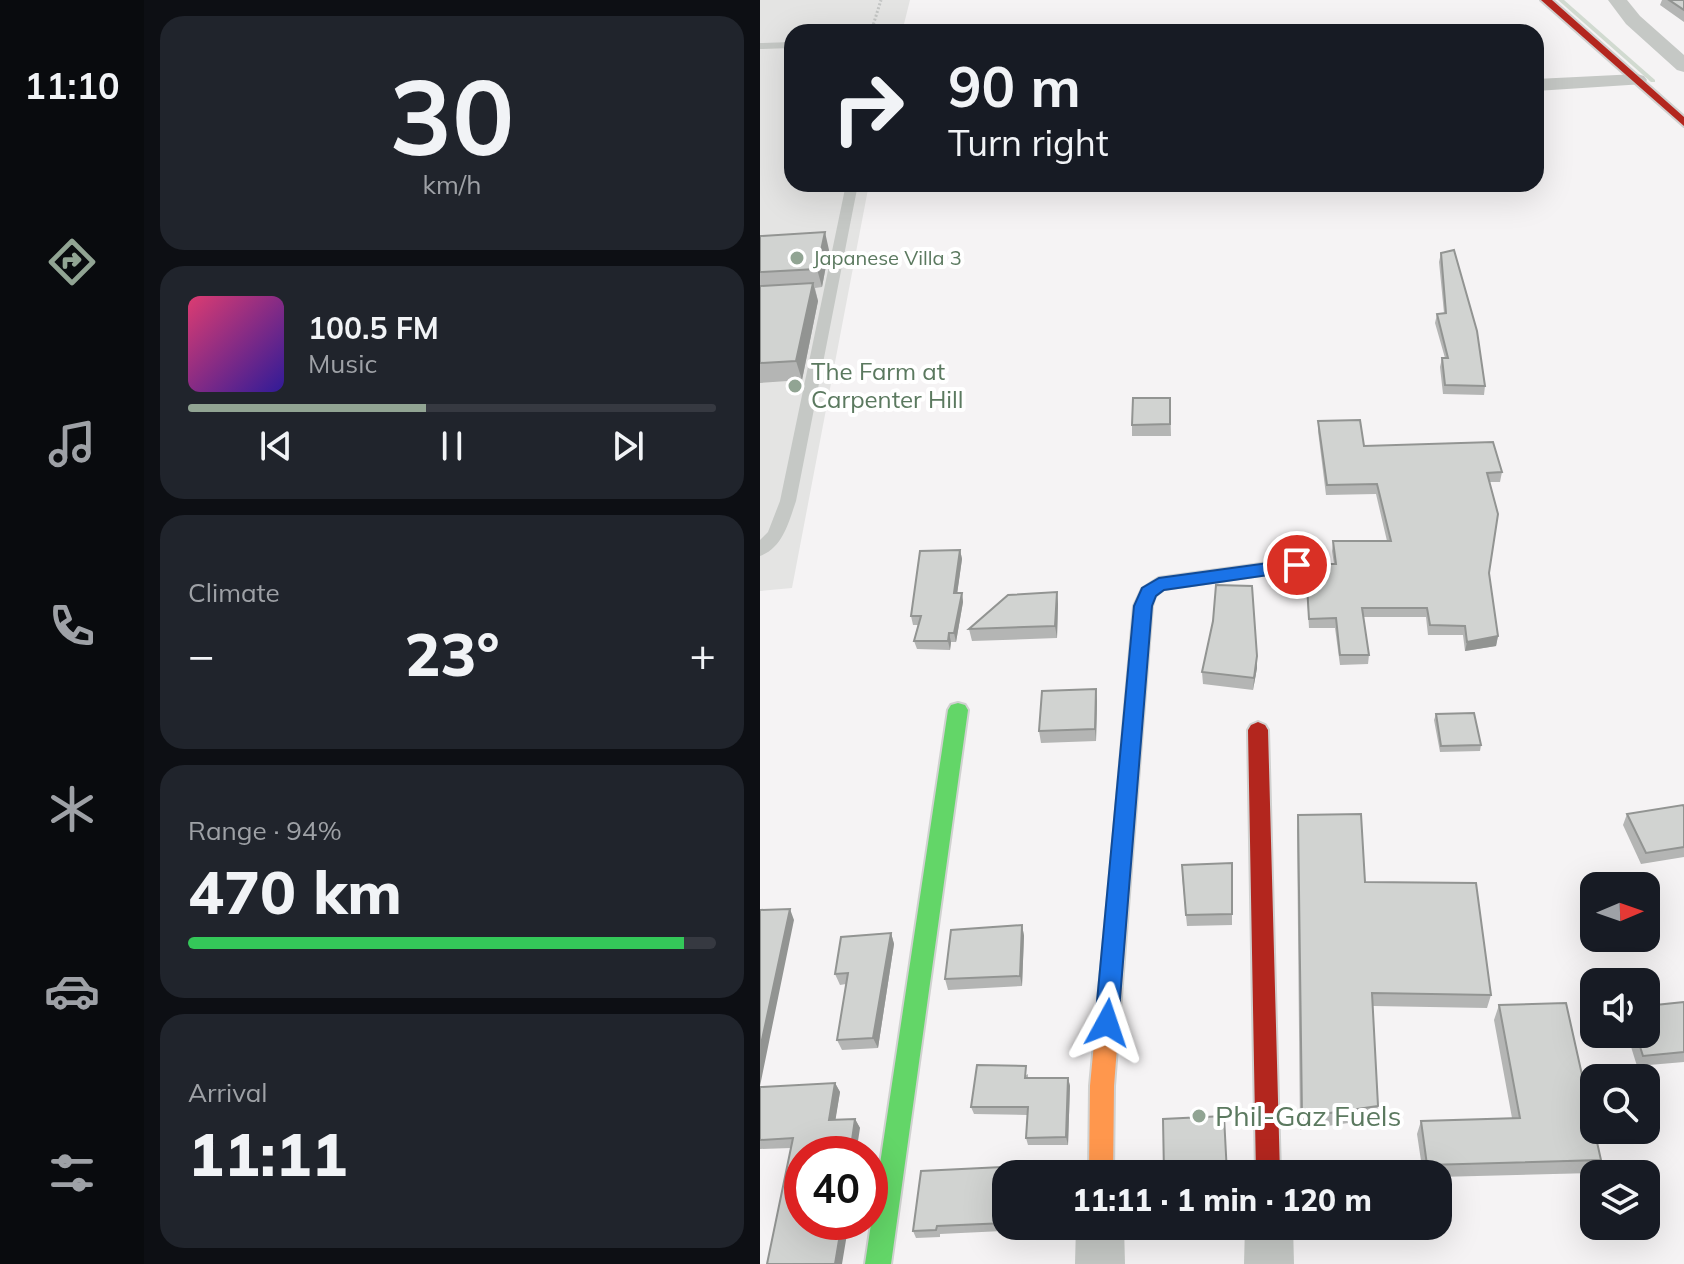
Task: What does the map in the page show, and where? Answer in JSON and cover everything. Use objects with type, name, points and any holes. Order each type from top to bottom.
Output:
[{"type":"street","points":[[1546,0],[1684,123]]},
{"type":"street","points":[[1617,0],[1633,20],[1684,66]]},
{"type":"street","points":[[1544,85],[1637,80]]},
{"type":"street","points":[[1101,1160],[1102,1086],[1143,606],[1148,593],[1159,584],[1297,565]]},
{"type":"street","points":[[878,1264],[958,710]]},
{"type":"street","points":[[1258,730],[1268,1160]]},
{"type":"street","points":[[1100,1240],[1100,1264]]},
{"type":"street","points":[[1269,1240],[1269,1264]]},
{"type":"lane","points":[[760,46],[784,45]]},
{"type":"lane","points":[[760,550],[775,535],[788,501],[822,295],[835,234],[849,192]]},
{"type":"path","points":[[874,24],[881,0]]},
{"type":"shaded area","name":"The Farm at Carpenter Hill","points":[[760,0],[910,0],[904,24],[784,24],[784,192],[867,192],[792,588],[760,591]]},
{"type":"building","points":[[1669,0],[1684,0],[1684,10]]},
{"type":"building","points":[[825,232],[817,269],[760,272],[760,236]]},
{"type":"building","points":[[1454,250],[1477,331],[1485,386],[1445,385],[1442,358],[1448,358],[1437,314],[1446,313],[1441,253]]},
{"type":"building","points":[[813,283],[796,361],[760,363],[760,286]]},
{"type":"building","points":[[1133,398],[1170,398],[1170,424],[1132,425]]},
{"type":"building","points":[[1360,420],[1364,446],[1493,442],[1502,472],[1487,473],[1498,514],[1489,573],[1498,636],[1467,642],[1465,626],[1430,625],[1427,608],[1362,608],[1369,655],[1340,655],[1336,618],[1309,619],[1306,569],[1317,564],[1336,564],[1333,541],[1391,541],[1377,484],[1327,485],[1318,421]]},
{"type":"building","points":[[960,550],[954,593],[962,593],[954,633],[949,633],[948,641],[914,641],[921,616],[911,616],[920,551]]},
{"type":"building","points":[[1216,585],[1252,586],[1257,656],[1254,678],[1202,672],[1213,621]]},
{"type":"building","points":[[1057,592],[1055,626],[969,629],[1008,595]]},
{"type":"building","points":[[1096,689],[1095,729],[1039,731],[1042,691]]},
{"type":"building","points":[[1474,713],[1481,745],[1441,746],[1436,714]]},
{"type":"building","points":[[1683,805],[1684,847],[1646,853],[1627,814]]},
{"type":"building","points":[[1361,814],[1365,882],[1476,883],[1491,995],[1372,993],[1378,1106],[1302,1117],[1298,815]]},
{"type":"building","points":[[1232,863],[1232,914],[1186,915],[1182,865]]},
{"type":"building","points":[[790,909],[760,1049],[760,910]]},
{"type":"building","points":[[1022,925],[1020,976],[945,979],[951,930]]},
{"type":"building","points":[[891,933],[873,1038],[837,1040],[848,973],[835,974],[841,937]]},
{"type":"building","points":[[1684,1002],[1684,1052],[1643,1056],[1640,1048],[1660,1048],[1660,1005]]},
{"type":"building","points":[[1566,1003],[1580,1066],[1580,1144],[1597,1144],[1601,1160],[1452,1164],[1452,1160],[1426,1160],[1421,1121],[1520,1118],[1499,1005]]},
{"type":"building","points":[[977,1065],[1026,1066],[1025,1078],[1068,1078],[1066,1137],[1026,1138],[1028,1107],[971,1107]]},
{"type":"building","points":[[835,1083],[829,1120],[855,1119],[853,1136],[784,1136],[784,1139],[760,1140],[760,1087]]},
{"type":"building","points":[[1224,1116],[1226,1160],[1164,1160],[1163,1119]]},
{"type":"building","points":[[992,1168],[992,1224],[937,1226],[936,1230],[913,1231],[921,1171]]},
{"type":"building","points":[[784,1182],[784,1240],[839,1240],[835,1264],[767,1264]]},
{"type":"waterway","points":[[1561,0],[1653,81]]},
{"type":"traffic: fast","points":[[1124,831],[1143,606],[1148,593],[1159,584],[1297,565]]},
{"type":"traffic: fast","points":[[878,1264],[958,710]]},
{"type":"traffic: slow","points":[[1101,1160],[1102,1086],[1124,831]]},
{"type":"traffic: jam","points":[[1546,0],[1684,123]]},
{"type":"traffic: jam","points":[[1258,730],[1268,1160]]},
{"type":"place","name":"Japanese Villa 3","points":[[797,258]]},
{"type":"place","name":"The Farm at Carpenter Hill","points":[[795,386]]},
{"type":"place","name":"Phil-Gaz Fuels","points":[[1199,1116]]},
{"type":"route","points":[[1107,1023],[1143,606],[1148,593],[1159,584],[1297,565]]}]
